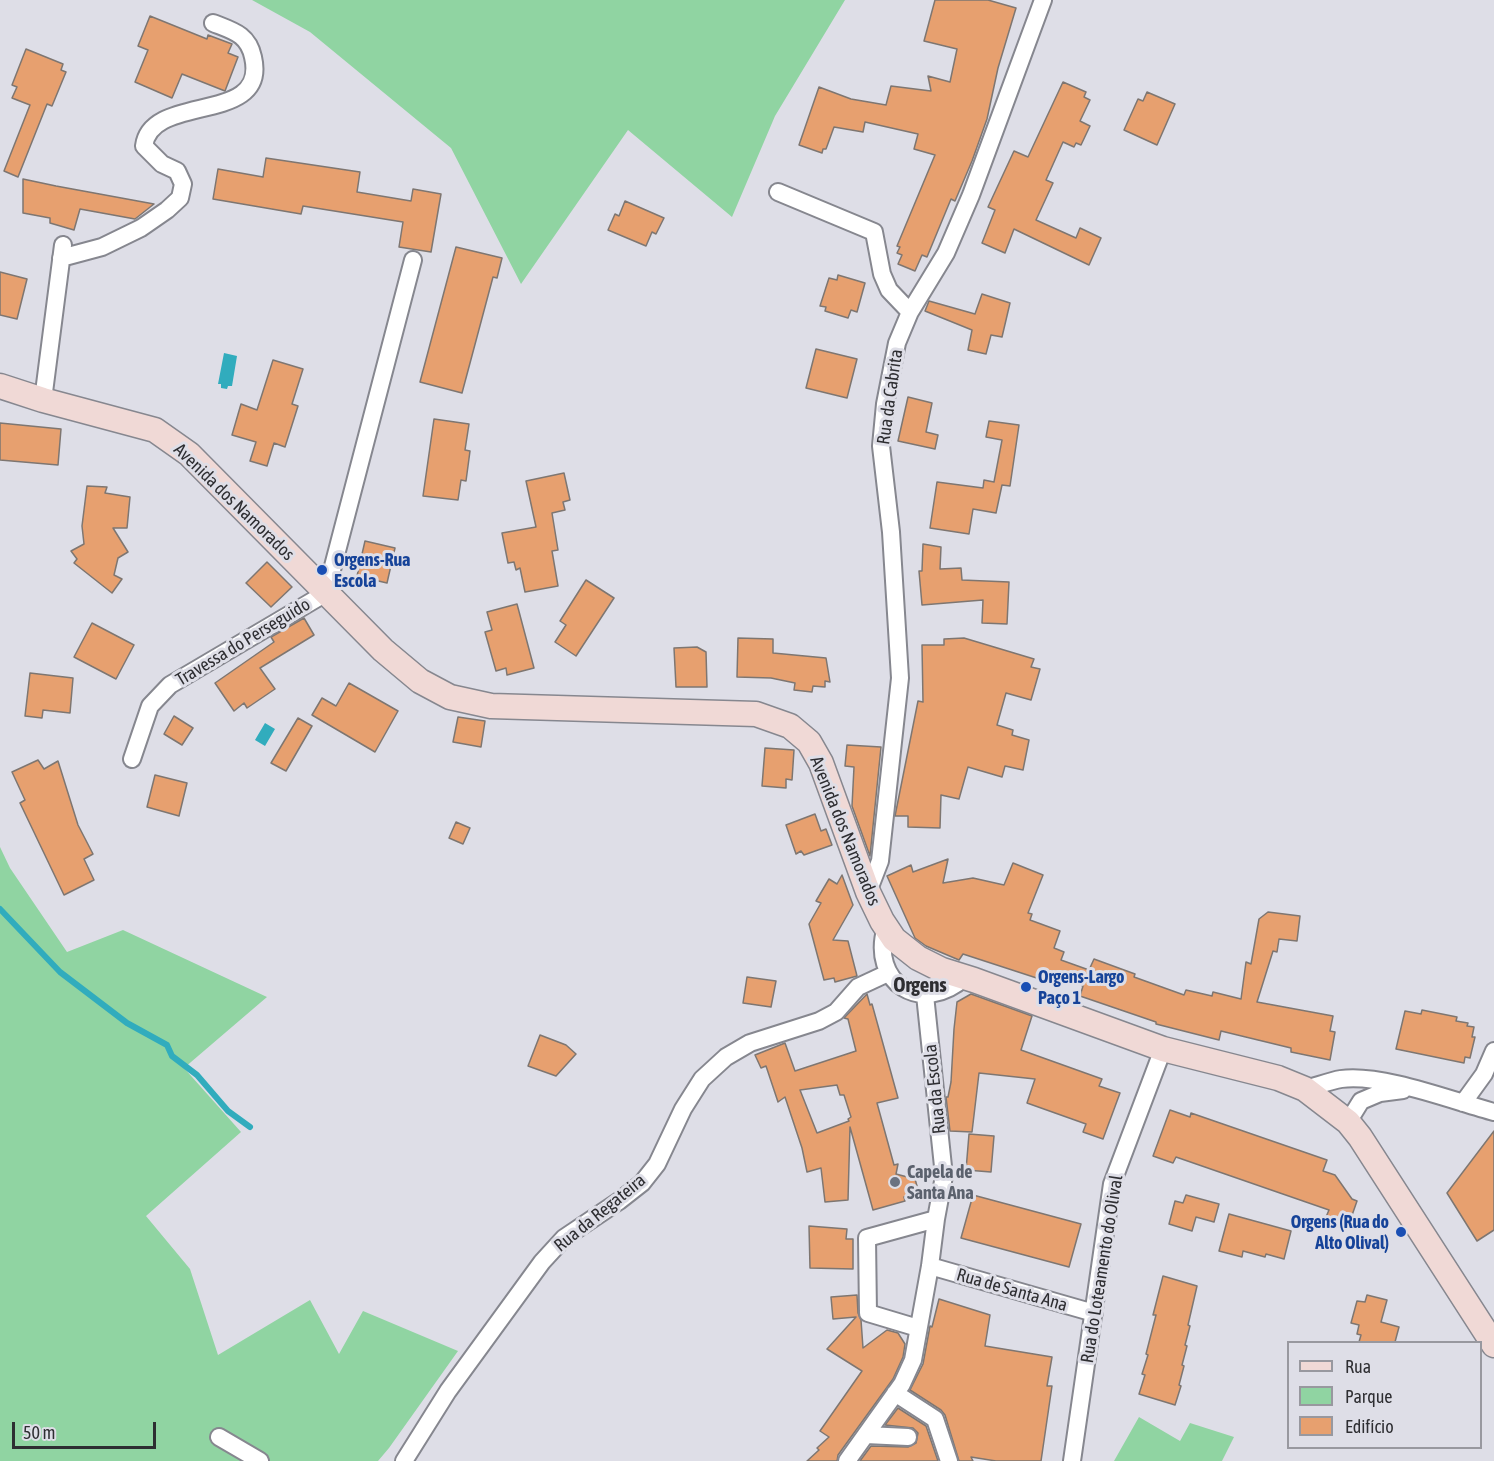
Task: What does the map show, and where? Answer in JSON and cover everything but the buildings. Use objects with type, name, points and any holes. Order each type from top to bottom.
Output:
[{"type":"street","name":"Rua da Cabrita","points":[[868,892],[880,861],[900,678],[891,532],[880,446],[885,404],[897,343],[910,312],[951,243],[1044,0]]},
{"type":"street","points":[[43,400],[62,251],[102,247],[141,228],[167,210],[180,198],[183,184],[177,171],[162,164],[144,146],[146,135],[153,126],[170,118],[189,111],[226,103],[242,95],[251,81],[255,69],[249,44],[238,33],[213,23]]},
{"type":"street","points":[[778,192],[874,232],[882,274],[889,290],[910,312]]},
{"type":"street","points":[[326,593],[413,260]]},
{"type":"street","name":"Avenida dos Namorados","points":[[0,386],[155,430],[189,454],[383,650],[420,681],[450,698],[491,706],[756,714],[790,726],[808,742],[821,763],[868,892],[894,939],[918,958],[942,970],[1164,1049],[1278,1078],[1305,1089],[1348,1122],[1360,1137],[1494,1345]]},
{"type":"street","name":"Travessa do Perseguido","points":[[132,759],[150,706],[170,685],[326,593]]},
{"type":"street","points":[[886,927],[882,944],[882,959],[888,972],[898,984],[925,995],[954,987],[965,977]]},
{"type":"street","name":"Rua da Regateira","points":[[404,1461],[448,1391],[542,1262],[564,1238],[619,1202],[642,1183],[657,1164],[683,1109],[702,1079],[726,1057],[750,1043],[819,1021],[836,1012],[858,987],[888,972]]},
{"type":"street","name":"Rua da Escola","points":[[847,1461],[895,1393],[913,1360],[918,1341],[918,1328],[944,1176],[925,995]]},
{"type":"street","name":"Rua do Loteamento do Olival","points":[[1072,1461],[1112,1184],[1164,1049]]},
{"type":"street","points":[[1463,1103],[1484,1074],[1494,1051]]},
{"type":"street","points":[[1305,1089],[1341,1079],[1368,1079],[1494,1112]]},
{"type":"street","points":[[1348,1122],[1361,1101],[1380,1093],[1413,1089]]},
{"type":"street","points":[[918,1328],[868,1313],[867,1238],[936,1219]]},
{"type":"street","name":"Rua de Santa Ana","points":[[930,1266],[1094,1313]]},
{"type":"street","points":[[895,1393],[935,1419],[949,1461]]},
{"type":"street","points":[[866,1435],[908,1437]]},
{"type":"street","points":[[219,1437],[260,1461]]},
{"type":"green space","points":[[252,0],[845,0],[775,116],[732,217],[628,130],[521,284],[451,148],[310,32]]},
{"type":"green space","points":[[0,847],[10,868],[67,952],[123,930],[267,997],[184,1068],[241,1132],[146,1216],[190,1269],[218,1355],[310,1300],[339,1354],[363,1311],[458,1351],[378,1461],[0,1461]]},
{"type":"green space","points":[[1139,1417],[1180,1441],[1190,1423],[1234,1437],[1222,1461],[1114,1461]]},
{"type":"water","points":[[224,353],[237,356],[232,386],[228,386],[227,389],[221,388],[221,384],[218,384]]},
{"type":"water","points":[[265,723],[275,729],[265,746],[255,740]]},
{"type":"waterway","points":[[0,909],[60,972],[127,1023],[167,1045],[172,1056],[197,1075],[228,1111],[250,1127]]},
{"type":"place","name":"Orgens-Rua Escola","points":[[322,570]]},
{"type":"place","name":"Orgens-Largo Paço 1","points":[[1026,987]]},
{"type":"place","name":"Capela de Santa Ana","points":[[895,1182]]},
{"type":"place","name":"Orgens (Rua do Alto Olival)","points":[[1401,1232]]},
{"type":"district","name":"Orgens","points":[[920,985]]}]
